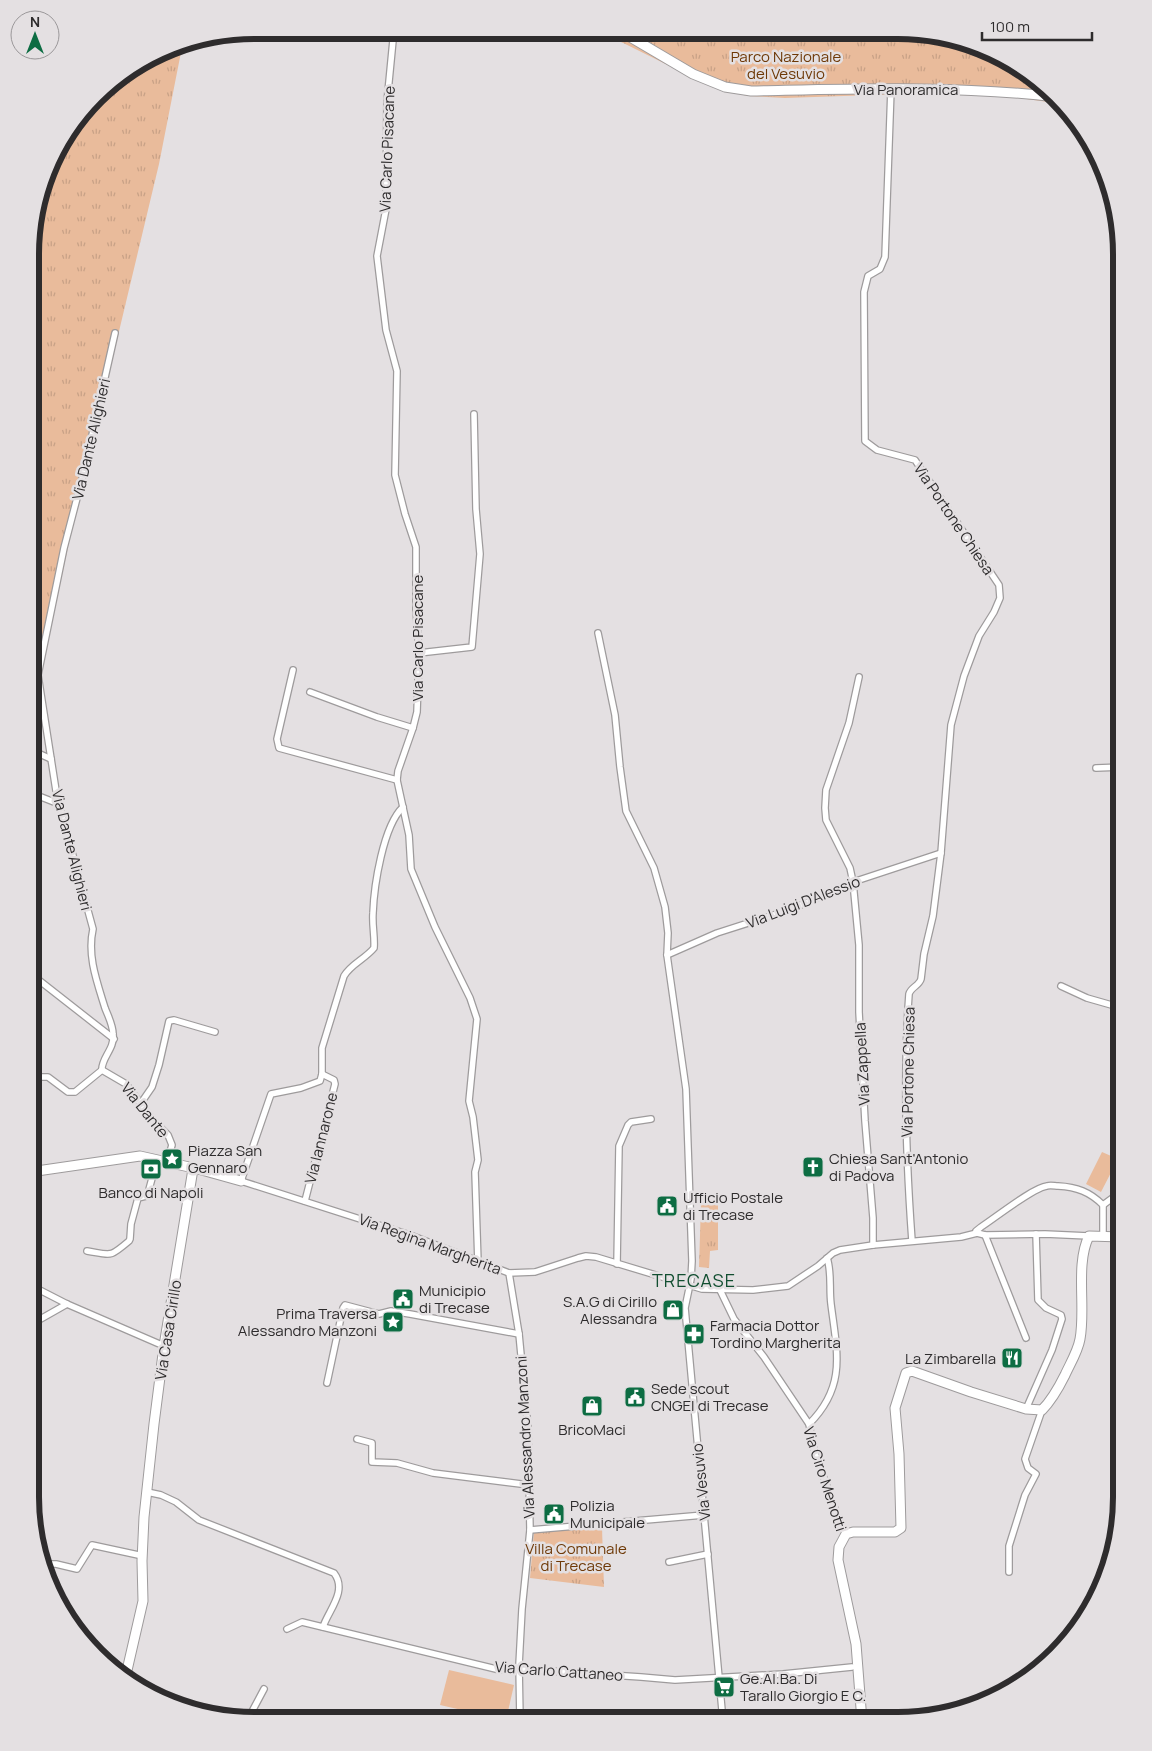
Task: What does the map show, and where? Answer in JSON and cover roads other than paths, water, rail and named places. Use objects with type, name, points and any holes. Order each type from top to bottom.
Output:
[{"type":"street","name":"Via Carlo Pisacane","points":[[393,39],[387,102],[386,209],[377,256],[386,330],[397,371],[396,475],[405,514],[416,547],[416,609],[419,653],[417,712],[398,771],[397,780],[409,835],[412,868],[435,927],[470,998],[477,1019],[469,1101],[474,1117],[478,1160],[475,1172],[478,1262]]},
{"type":"street","name":"Via Panoramica","points":[[634,39],[693,74],[725,87],[751,91],[959,89],[1044,96]]},
{"type":"street","name":"Via Portone Chiesa","points":[[891,89],[885,257],[880,269],[868,276],[864,292],[865,441],[877,450],[915,460],[998,585],[1000,598],[994,612],[979,636],[964,676],[951,725],[941,853],[933,916],[924,954],[920,983],[910,989],[909,994],[906,1037],[906,1099],[912,1241]]},
{"type":"street","name":"Via Dante Alighieri","points":[[39,667],[64,548],[83,475],[115,333]]},
{"type":"street","points":[[419,653],[472,647],[480,554],[476,509],[474,414]]},
{"type":"street","name":"Via Vesuvio","points":[[598,634],[615,715],[626,811],[654,868],[665,907],[668,933],[667,955],[686,1088],[692,1252],[690,1286],[685,1308],[722,1712]]},
{"type":"street","points":[[293,670],[277,739],[279,748],[397,780]]},
{"type":"street","name":"Via Zappella","points":[[859,676],[849,722],[826,790],[824,808],[826,820],[850,868],[854,882],[859,945],[859,1012],[873,1218],[873,1245]]},
{"type":"street","name":"Via Dante Alighieri","points":[[39,681],[59,804],[92,929],[90,942],[92,963],[114,1039]]},
{"type":"street","points":[[310,692],[413,728]]},
{"type":"street","points":[[39,754],[51,759]]},
{"type":"street","points":[[1096,768],[1113,767]]},
{"type":"street","points":[[39,796],[59,804]]},
{"type":"street","name":"Via Iannarone","points":[[305,1201],[335,1084],[334,1080],[322,1074],[322,1048],[344,976],[348,969],[374,948],[372,912],[380,859],[393,820],[403,807]]},
{"type":"street","name":"Via Luigi D'Alessio","points":[[667,955],[717,932],[792,909],[854,882],[941,853]]},
{"type":"street","points":[[39,980],[114,1039],[101,1065],[102,1070],[75,1092],[68,1092],[48,1077],[39,1077]]},
{"type":"street","points":[[1061,986],[1087,998],[1113,1005]]},
{"type":"street","points":[[141,1103],[152,1087],[169,1021],[174,1020],[215,1032]]},
{"type":"street","name":"Via Dante","points":[[102,1070],[126,1084],[152,1119],[168,1135],[172,1146],[167,1162]]},
{"type":"street","points":[[241,1181],[271,1094],[318,1082],[322,1074]]},
{"type":"street","points":[[617,1264],[619,1146],[631,1122],[651,1119]]},
{"type":"street","name":"Via Regina Margherita","points":[[41,1170],[140,1156],[241,1181],[305,1201],[410,1235],[509,1274],[535,1272],[586,1256],[596,1257],[690,1286],[720,1290],[752,1290],[788,1286],[833,1253],[840,1250],[873,1245],[977,1234],[1113,1237]]},
{"type":"street","points":[[87,1251],[110,1255],[114,1254],[129,1241],[132,1218],[138,1198],[146,1196],[148,1193],[157,1160]]},
{"type":"street","name":"Via Casa Cirillo","points":[[127,1671],[143,1601],[143,1556],[147,1492],[164,1346],[193,1169]]},
{"type":"street","points":[[977,1234],[976,1231],[981,1227],[1033,1192],[1046,1186],[1070,1187],[1083,1190],[1103,1205]]},
{"type":"street","points":[[1103,1205],[1113,1198]]},
{"type":"street","points":[[1103,1205],[1103,1236]]},
{"type":"street","points":[[1026,1409],[1052,1350],[1062,1319],[1061,1315],[1046,1308],[1038,1300],[1036,1234]]},
{"type":"street","points":[[985,1235],[1026,1338]]},
{"type":"street","points":[[1009,1572],[1009,1546],[1025,1495],[1036,1474],[1028,1468],[1025,1459],[1042,1410],[1049,1403],[1063,1379],[1080,1340],[1082,1274],[1085,1244],[1089,1236]]},
{"type":"street","points":[[809,1424],[821,1412],[831,1393],[838,1371],[836,1334],[827,1258]]},
{"type":"street","name":"Via Alessandro Manzoni","points":[[509,1274],[519,1334],[528,1428],[530,1530],[518,1670],[520,1712]]},
{"type":"street","points":[[39,1290],[67,1304],[164,1346]]},
{"type":"street","name":"Via Ciro Menotti","points":[[720,1290],[735,1319],[764,1357],[809,1424],[814,1453],[840,1523],[846,1534],[839,1547],[838,1560],[856,1644],[861,1712]]},
{"type":"street","points":[[39,1320],[67,1304]]},
{"type":"street","points":[[327,1383],[345,1305],[379,1314],[391,1311],[519,1334]]},
{"type":"street","points":[[846,1534],[852,1532],[895,1532],[901,1528],[899,1454],[895,1408],[906,1373],[912,1371],[1026,1409],[1042,1410]]},
{"type":"street","points":[[357,1439],[372,1443],[372,1462],[397,1463],[441,1474],[529,1485]]},
{"type":"street","points":[[147,1492],[161,1495],[176,1502],[199,1520],[334,1573],[337,1577],[337,1601],[323,1627]]},
{"type":"street","points":[[530,1530],[704,1515]]},
{"type":"street","points":[[49,1564],[76,1568],[92,1545],[143,1556]]},
{"type":"street","points":[[669,1562],[708,1554]]},
{"type":"street","name":"Via Carlo Cattaneo","points":[[287,1629],[302,1622],[500,1670],[535,1670],[675,1680],[719,1678]]},
{"type":"street","points":[[719,1678],[852,1667]]},
{"type":"street","points":[[252,1712],[264,1688]]},
{"type":"place","name":"Piazza San Gennaro","points":[[172,1159]]},
{"type":"place","name":"Chiesa Sant'Antonio di Padova","points":[[813,1167]]},
{"type":"place","name":"Banco di Napoli","points":[[151,1169]]},
{"type":"place","name":"Ufficio Postale di Trecase","points":[[667,1206]]},
{"type":"place","name":"Municipio di Trecase","points":[[403,1299]]},
{"type":"place","name":"S.A.G di Cirillo Alessandra","points":[[673,1310]]},
{"type":"place","name":"Prima Traversa Alessandro Manzoni","points":[[393,1322]]},
{"type":"place","name":"Farmacia Dottor Tordino Margherita","points":[[694,1334]]},
{"type":"place","name":"La Zimbarella","points":[[1012,1358]]},
{"type":"place","name":"Sede scout CNGEI di Trecase","points":[[635,1397]]},
{"type":"place","name":"BricoMaci","points":[[592,1406]]},
{"type":"place","name":"Polizia Municipale","points":[[554,1514]]},
{"type":"place","name":"Ge.Al.Ba. Di Tarallo Giorgio E C.","points":[[724,1687]]},
{"type":"district","name":"TRECASE","points":[[694,1280]]},
{"type":"park label","name":"Parco Nazionale del Vesuvio","points":[[786,64]]},
{"type":"park label","name":"Villa Comunale di Trecase","points":[[576,1556]]}]
